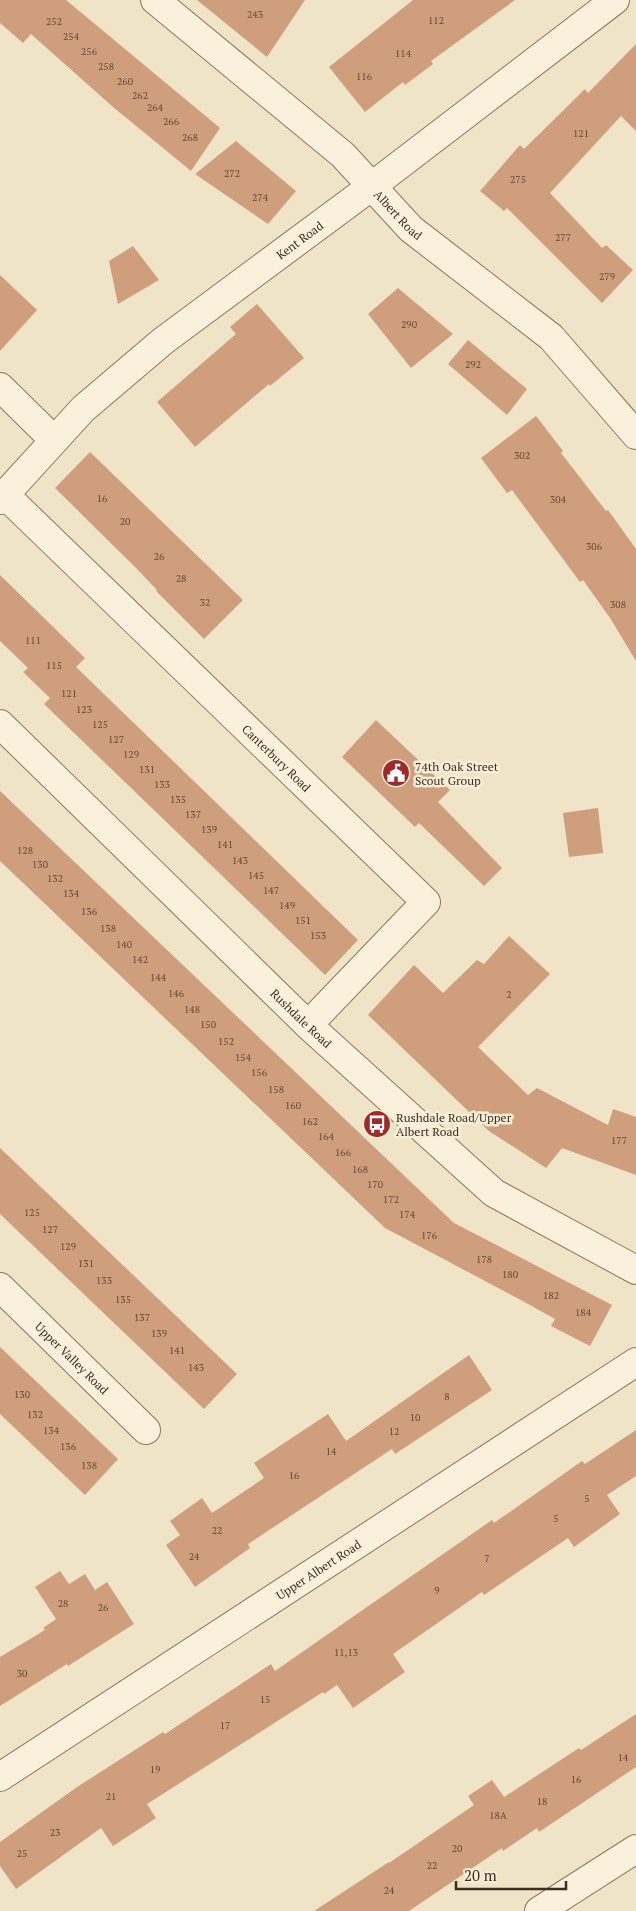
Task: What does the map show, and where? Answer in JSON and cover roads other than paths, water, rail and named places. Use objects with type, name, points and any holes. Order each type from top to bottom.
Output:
[{"type":"street","name":"Albert Road","points":[[155,0],[344,155],[410,229],[551,337],[636,435]]},
{"type":"street","name":"Kent Road","points":[[2,498],[83,409],[164,341],[372,186],[615,0]]},
{"type":"street","points":[[0,387],[54,440]]},
{"type":"street","name":"Canterbury Road","points":[[2,498],[426,902],[308,1025]]},
{"type":"street","name":"Rushdale Road","points":[[0,724],[308,1025],[494,1193],[636,1270]]},
{"type":"street","name":"Upper Valley Road","points":[[0,1286],[146,1430]]},
{"type":"street","name":"Upper Albert Road","points":[[4,1770],[636,1362]]},
{"type":"street","points":[[538,1911],[636,1849]]},
{"type":"place","name":"74th Oak Street Scout Group","points":[[396,773]]},
{"type":"place","name":"Rushdale Road/Upper Albert Road","points":[[377,1124]]}]
